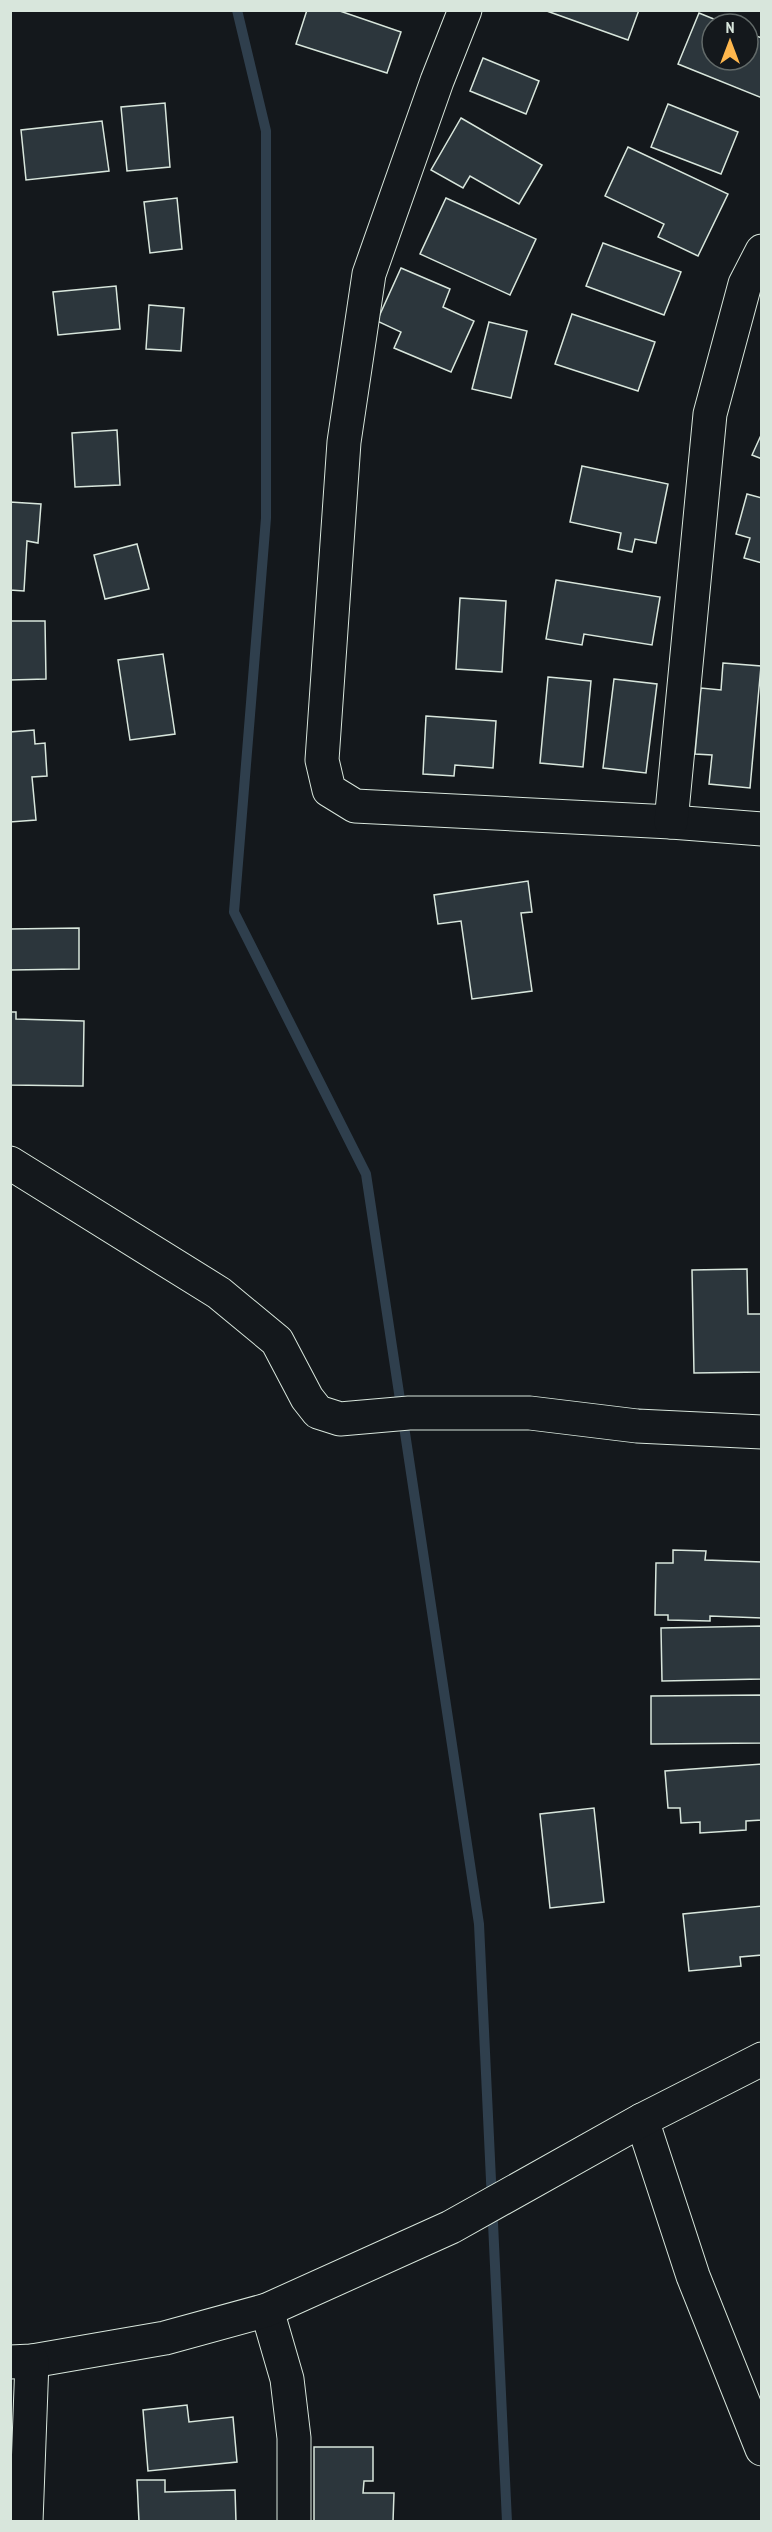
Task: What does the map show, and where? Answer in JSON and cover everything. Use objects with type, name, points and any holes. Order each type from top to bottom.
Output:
[{"type":"street","points":[[465,10],[437,81],[369,274],[344,442],[322,759],[329,790],[355,806],[671,822],[762,829]]},
{"type":"street","points":[[671,822],[710,414],[745,284],[762,251]]},
{"type":"street","points":[[10,1163],[219,1293],[277,1341],[307,1398],[318,1412],[340,1419],[409,1413],[530,1413],[637,1426],[762,1432]]},
{"type":"street","points":[[26,2522],[21,2362],[165,2338],[267,2310],[451,2227],[642,2120],[762,2059]]},
{"type":"street","points":[[642,2120],[693,2276],[762,2449]]},
{"type":"street","points":[[267,2310],[287,2379],[294,2438],[294,2522]]},
{"type":"building","points":[[307,10],[337,10],[401,32],[387,73],[296,44]]},
{"type":"building","points":[[544,10],[639,10],[628,40]]},
{"type":"building","points":[[699,13],[700,72],[760,72],[760,37],[762,38],[762,98],[678,64]]},
{"type":"building","points":[[483,58],[539,81],[526,114],[470,91]]},
{"type":"building","points":[[165,103],[170,167],[127,171],[121,107]]},
{"type":"building","points":[[668,104],[738,132],[721,174],[651,147]]},
{"type":"building","points":[[461,118],[542,165],[519,204],[470,176],[463,188],[431,170]]},
{"type":"building","points":[[102,121],[109,171],[26,180],[21,130]]},
{"type":"building","points":[[628,147],[728,194],[698,256],[658,237],[664,224],[605,196]]},
{"type":"building","points":[[177,198],[182,249],[150,253],[144,202]]},
{"type":"building","points":[[446,198],[536,239],[510,295],[420,254]]},
{"type":"building","points":[[603,243],[681,272],[664,315],[586,286]]},
{"type":"building","points":[[401,268],[450,289],[443,307],[474,321],[451,372],[394,348],[401,332],[377,321]]},
{"type":"building","points":[[116,286],[120,329],[58,335],[53,292]]},
{"type":"building","points":[[149,305],[184,308],[181,351],[146,349]]},
{"type":"building","points":[[572,314],[655,342],[638,391],[555,364]]},
{"type":"building","points":[[489,322],[527,331],[511,398],[472,389]]},
{"type":"building","points":[[117,430],[120,485],[75,487],[72,433]]},
{"type":"building","points":[[762,433],[762,459],[752,455]]},
{"type":"building","points":[[582,466],[668,484],[656,543],[635,539],[632,552],[618,549],[621,533],[570,522]]},
{"type":"building","points":[[747,494],[762,498],[762,563],[744,558],[750,538],[736,534]]},
{"type":"building","points":[[10,502],[41,504],[38,543],[27,541],[24,591],[10,590]]},
{"type":"building","points":[[137,544],[149,589],[105,599],[94,555]]},
{"type":"building","points":[[556,580],[660,597],[652,645],[584,634],[582,645],[546,639]]},
{"type":"building","points":[[460,598],[506,601],[502,672],[456,669]]},
{"type":"building","points":[[10,621],[45,621],[46,679],[10,680]]},
{"type":"building","points":[[163,654],[175,734],[130,740],[118,660]]},
{"type":"building","points":[[723,663],[761,666],[750,788],[709,784],[712,755],[695,754],[701,688],[721,690]]},
{"type":"building","points":[[548,677],[591,681],[583,767],[540,763]]},
{"type":"building","points":[[614,679],[657,684],[646,773],[603,768]]},
{"type":"building","points":[[426,716],[496,721],[493,768],[455,765],[454,776],[423,774]]},
{"type":"building","points":[[34,730],[35,744],[45,743],[47,776],[32,777],[36,820],[10,822],[10,732]]},
{"type":"building","points":[[528,881],[532,912],[521,913],[532,991],[472,999],[461,921],[438,924],[434,895]]},
{"type":"building","points":[[79,928],[79,969],[10,970],[10,929]]},
{"type":"building","points":[[10,1012],[16,1012],[16,1019],[84,1021],[83,1086],[10,1085]]},
{"type":"building","points":[[747,1269],[748,1314],[762,1314],[762,1372],[694,1373],[692,1270]]},
{"type":"building","points":[[673,1550],[706,1551],[705,1560],[762,1562],[762,1618],[710,1616],[710,1621],[668,1620],[668,1615],[655,1615],[656,1563],[673,1563]]},
{"type":"building","points":[[762,1626],[762,1679],[662,1681],[661,1628]]},
{"type":"building","points":[[762,1695],[762,1743],[651,1744],[651,1696]]},
{"type":"building","points":[[762,1764],[762,1820],[746,1821],[746,1830],[700,1833],[700,1822],[681,1823],[680,1808],[668,1808],[665,1771]]},
{"type":"building","points":[[594,1808],[604,1902],[550,1908],[540,1814]]},
{"type":"building","points":[[762,1906],[762,1955],[740,1957],[741,1966],[689,1971],[683,1914]]},
{"type":"building","points":[[187,2405],[189,2422],[233,2417],[237,2462],[148,2471],[143,2410]]},
{"type":"building","points":[[314,2447],[373,2447],[373,2481],[364,2481],[363,2493],[394,2493],[393,2522],[314,2522]]},
{"type":"building","points":[[137,2480],[165,2480],[165,2492],[235,2490],[236,2522],[139,2522]]},
{"type":"waterway","points":[[237,10],[266,131],[266,518],[234,912],[366,1174],[479,1924],[507,2522]]}]
